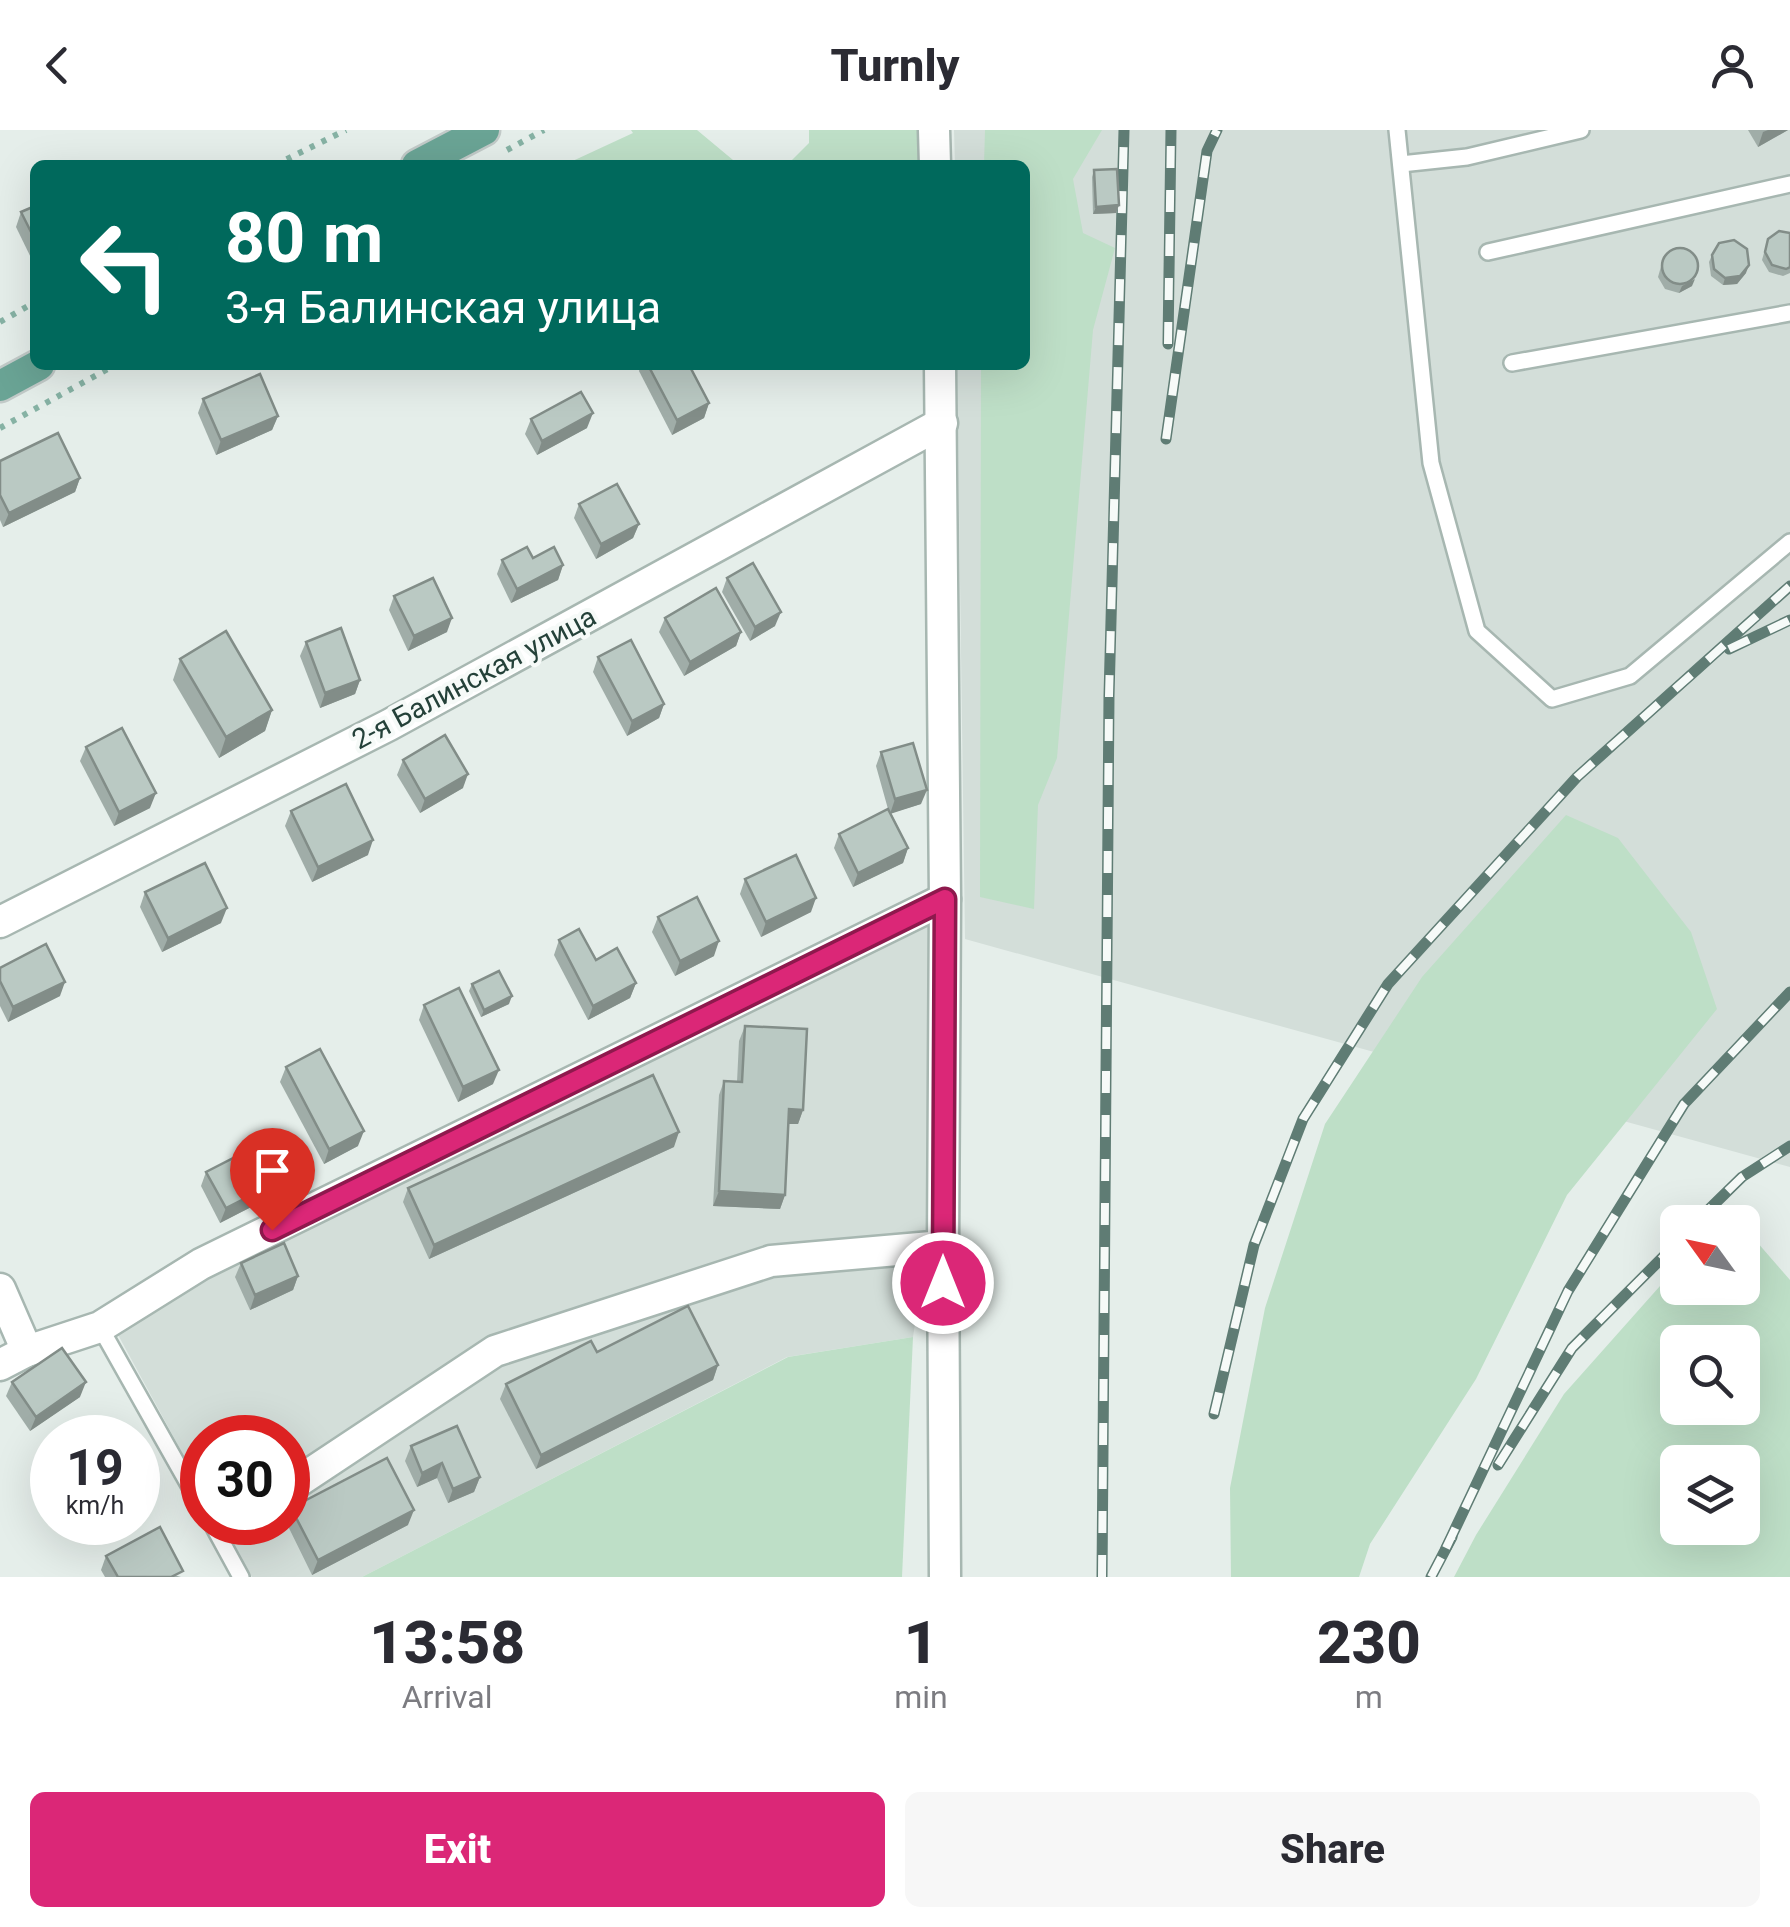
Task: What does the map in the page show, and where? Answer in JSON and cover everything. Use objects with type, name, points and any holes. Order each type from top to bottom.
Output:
[{"type":"main road","points":[[427,160],[484,130]]},
{"type":"main road","points":[[0,386],[30,370]]},
{"type":"street","points":[[934,130],[935,160]]},
{"type":"street","points":[[940,370],[945,1577]]},
{"type":"street","name":"2-я Балинская улица","points":[[0,922],[389,724],[942,422]]},
{"type":"street","points":[[0,1289],[14,1358],[100,1327],[200,1264],[945,899]]},
{"type":"street","points":[[310,1474],[496,1351],[771,1261],[943,1246]]},
{"type":"lane","points":[[1397,130],[1431,463],[1477,631],[1552,699],[1630,676],[1790,542]]},
{"type":"lane","points":[[1401,164],[1468,157],[1580,130]]},
{"type":"lane","points":[[1488,252],[1790,184]]},
{"type":"lane","points":[[1512,363],[1790,313]]},
{"type":"lane","points":[[100,1327],[180,1469]]},
{"type":"lane","points":[[223,1545],[241,1577]]},
{"type":"path","points":[[286,160],[346,130]]},
{"type":"path","points":[[0,322],[30,305]]},
{"type":"path","points":[[0,428],[106,370]]},
{"type":"shaded area","points":[[954,130],[1790,130],[1790,1167],[965,939],[957,370],[1030,370],[1030,160],[955,160]]},
{"type":"shaded area","points":[[930,917],[929,1231],[913,1337],[787,1357],[362,1577],[252,1577],[234,1545],[310,1545],[310,1415],[180,1415],[180,1449],[117,1333],[213,1270],[387,1190]]},
{"type":"green space","points":[[631,130],[697,130],[733,160],[575,160],[633,133]]},
{"type":"green space","points":[[809,130],[923,130],[922,160],[792,160],[809,143]]},
{"type":"green space","points":[[985,130],[1102,130],[1073,179],[1083,233],[1115,248],[1093,330],[1057,758],[1038,805],[1034,909],[980,897],[981,370],[1030,370],[1030,160],[984,160]]},
{"type":"green space","points":[[1566,815],[1618,838],[1691,932],[1717,1009],[1567,1195],[1476,1379],[1370,1544],[1359,1577],[1231,1577],[1230,1488],[1265,1308],[1325,1124],[1422,977]]},
{"type":"green space","points":[[1760,1246],[1790,1280],[1790,1577],[1454,1577],[1564,1394],[1660,1286],[1660,1305],[1760,1305]]},
{"type":"green space","points":[[913,1337],[902,1577],[362,1577],[788,1357]]},
{"type":"building","points":[[1117,169],[1119,205],[1096,207],[1094,170]]},
{"type":"building","points":[[30,208],[30,230],[21,212]]},
{"type":"building","points":[[1779,231],[1790,233],[1790,267],[1786,269],[1772,265],[1765,252],[1768,239]]},
{"type":"building","points":[[1734,240],[1747,249],[1749,265],[1740,276],[1725,278],[1714,269],[1712,255],[1719,243]]},
{"type":"building","points":[[1680,248],[1693,253],[1698,266],[1693,279],[1680,284],[1667,279],[1662,266],[1667,253]]},
{"type":"building","points":[[651,370],[692,370],[709,403],[677,420]]},
{"type":"building","points":[[260,374],[278,416],[221,440],[203,399]]},
{"type":"building","points":[[581,392],[593,413],[542,441],[531,419]]},
{"type":"building","points":[[58,433],[80,478],[9,513],[0,495],[0,461]]},
{"type":"building","points":[[617,484],[639,524],[601,544],[579,504]]},
{"type":"building","points":[[527,547],[533,558],[554,547],[563,565],[517,589],[502,560]]},
{"type":"building","points":[[753,563],[781,612],[755,627],[727,578]]},
{"type":"building","points":[[433,578],[452,618],[414,636],[394,596]]},
{"type":"building","points":[[716,588],[741,632],[690,662],[665,618]]},
{"type":"building","points":[[341,628],[360,680],[325,693],[306,642]]},
{"type":"building","points":[[226,631],[272,710],[226,737],[180,659]]},
{"type":"building","points":[[631,640],[664,704],[632,721],[598,657]]},
{"type":"building","points":[[122,728],[156,793],[119,812],[86,747]]},
{"type":"building","points":[[445,735],[468,774],[425,799],[403,760]]},
{"type":"building","points":[[913,743],[927,790],[895,799],[881,752]]},
{"type":"building","points":[[346,784],[373,840],[318,867],[291,811]]},
{"type":"building","points":[[888,809],[908,848],[858,873],[839,834]]},
{"type":"building","points":[[796,855],[816,898],[766,922],[745,879]]},
{"type":"building","points":[[205,863],[227,908],[168,938],[145,892]]},
{"type":"building","points":[[697,897],[719,941],[680,961],[658,917]]},
{"type":"building","points":[[579,929],[596,960],[617,948],[636,983],[593,1006],[559,940]]},
{"type":"building","points":[[46,944],[65,982],[13,1007],[0,981],[0,968]]},
{"type":"building","points":[[499,971],[512,996],[484,1010],[472,984]]},
{"type":"building","points":[[459,988],[499,1070],[463,1087],[424,1005]]},
{"type":"building","points":[[745,1026],[807,1029],[803,1110],[789,1109],[785,1195],[719,1191],[724,1081],[742,1082]]},
{"type":"building","points":[[320,1049],[364,1131],[329,1149],[286,1067]]},
{"type":"building","points":[[653,1075],[679,1132],[434,1245],[408,1188]]},
{"type":"building","points":[[249,1150],[268,1187],[226,1208],[206,1172]]},
{"type":"building","points":[[284,1243],[298,1276],[255,1295],[241,1263]]},
{"type":"building","points":[[688,1306],[718,1365],[541,1455],[506,1384],[591,1341],[597,1352]]},
{"type":"building","points":[[62,1348],[86,1382],[35,1415],[12,1382]]},
{"type":"building","points":[[457,1426],[480,1477],[453,1489],[442,1463],[422,1473],[411,1446]]},
{"type":"building","points":[[387,1458],[414,1510],[318,1560],[310,1545],[310,1498]]},
{"type":"building","points":[[160,1527],[183,1571],[171,1577],[118,1577],[106,1556],[126,1545],[160,1545]]},
{"type":"railway","points":[[1102,1577],[1109,696],[1124,130]]},
{"type":"railway","points":[[1168,344],[1171,130]]},
{"type":"railway","points":[[1166,439],[1207,151],[1217,130]]},
{"type":"railway","points":[[1214,1414],[1254,1245],[1303,1119],[1388,984],[1577,777],[1790,586]]},
{"type":"railway","points":[[1729,649],[1790,620]]},
{"type":"railway","points":[[1446,1548],[1568,1291],[1684,1104],[1790,992]]},
{"type":"railway","points":[[1713,1205],[1742,1177],[1790,1146]]},
{"type":"railway","points":[[1498,1465],[1572,1348],[1660,1260]]},
{"type":"railway","points":[[1431,1577],[1452,1537]]},
{"type":"route","points":[[272,1230],[945,899],[943,1283]]}]
